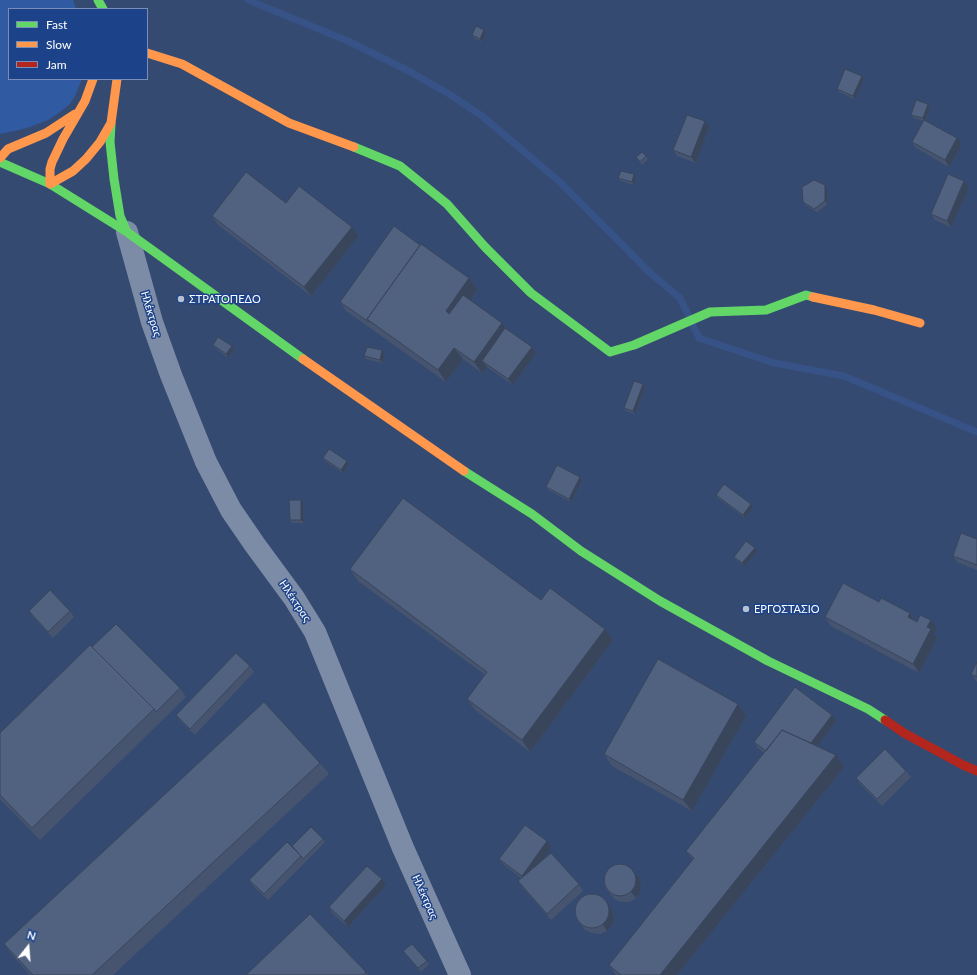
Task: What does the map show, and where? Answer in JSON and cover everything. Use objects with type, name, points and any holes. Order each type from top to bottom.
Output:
[{"type":"street","points":[[148,53],[182,64],[289,123],[342,142],[400,166],[447,204],[485,247],[531,293],[610,352],[634,345],[710,312],[766,310],[806,295],[874,310],[920,323]]},
{"type":"street","points":[[50,184],[50,169],[52,162],[63,139],[80,110],[94,80]]},
{"type":"street","points":[[117,80],[110,142],[120,216],[127,232]]},
{"type":"street","points":[[0,158],[8,149],[55,128],[80,110]]},
{"type":"street","points":[[50,184],[66,176],[78,167],[93,151],[111,123]]},
{"type":"street","points":[[0,162],[50,184],[127,232],[280,344],[438,454],[532,514],[581,551],[660,602],[768,661],[868,709],[904,733],[977,771]]},
{"type":"street","name":"Ηλέκτρας","points":[[127,232],[152,322],[171,375],[206,462],[232,510],[255,545],[305,614],[315,632],[403,848],[460,975]]},
{"type":"shaded area","points":[[0,0],[73,0],[76,8],[8,8],[8,80],[82,80],[70,104],[48,120],[30,127],[0,134]]},
{"type":"building","points":[[476,26],[484,30],[480,39],[472,35]]},
{"type":"building","points":[[845,69],[862,76],[853,96],[837,89]]},
{"type":"building","points":[[916,100],[928,104],[923,118],[911,115]]},
{"type":"building","points":[[687,115],[705,121],[691,157],[673,150]]},
{"type":"building","points":[[924,120],[957,138],[945,160],[912,142]]},
{"type":"building","points":[[642,152],[646,156],[640,162],[636,157]]},
{"type":"building","points":[[621,171],[634,174],[632,182],[618,178]]},
{"type":"building","points":[[246,172],[286,203],[299,186],[352,227],[304,287],[212,216]]},
{"type":"building","points":[[948,174],[964,181],[947,221],[931,214]]},
{"type":"building","points":[[814,180],[825,185],[825,201],[814,209],[803,202],[802,187]]},
{"type":"building","points":[[394,226],[420,245],[367,319],[369,322],[340,302]]},
{"type":"building","points":[[421,244],[469,278],[446,311],[449,314],[463,295],[502,323],[474,362],[454,348],[438,370],[367,319]]},
{"type":"building","points":[[505,328],[532,347],[508,379],[482,361]]},
{"type":"building","points":[[218,337],[232,346],[226,354],[213,345]]},
{"type":"building","points":[[367,347],[382,350],[380,360],[364,356]]},
{"type":"building","points":[[634,381],[643,384],[633,411],[624,408]]},
{"type":"building","points":[[329,449],[347,461],[341,470],[323,458]]},
{"type":"building","points":[[557,465],[580,477],[569,499],[546,487]]},
{"type":"building","points":[[724,484],[751,504],[743,515],[716,495]]},
{"type":"building","points":[[403,498],[541,600],[550,588],[605,629],[522,740],[467,699],[487,672],[350,569]]},
{"type":"building","points":[[289,500],[301,500],[301,520],[290,520]]},
{"type":"building","points":[[961,533],[977,539],[977,565],[953,556]]},
{"type":"building","points":[[746,541],[755,548],[742,563],[734,557]]},
{"type":"building","points":[[843,583],[879,602],[881,598],[910,613],[908,617],[917,622],[920,615],[931,620],[927,627],[931,629],[913,664],[825,617]]},
{"type":"building","points":[[50,590],[70,611],[48,632],[29,611]]},
{"type":"building","points":[[116,624],[180,688],[156,712],[92,647]]},
{"type":"building","points":[[90,645],[154,709],[32,828],[0,795],[0,733]]},
{"type":"building","points":[[236,653],[250,666],[190,729],[176,715]]},
{"type":"building","points":[[658,659],[738,704],[683,800],[604,754]]},
{"type":"building","points":[[977,662],[977,677],[971,674]]},
{"type":"building","points":[[795,687],[832,715],[811,743],[782,730],[766,751],[754,742]]},
{"type":"building","points":[[264,702],[320,763],[92,975],[33,975],[4,944]]},
{"type":"building","points":[[782,730],[836,755],[660,975],[621,975],[609,965],[694,858],[686,851]]},
{"type":"building","points":[[885,749],[906,771],[877,799],[856,778]]},
{"type":"building","points":[[525,825],[547,841],[522,876],[499,859]]},
{"type":"building","points":[[311,827],[323,839],[303,859],[292,846]]},
{"type":"building","points":[[287,842],[301,856],[264,894],[249,880]]},
{"type":"building","points":[[551,853],[579,884],[547,914],[518,881]]},
{"type":"building","points":[[617,864],[623,864],[633,871],[636,880],[635,886],[629,893],[623,896],[617,896],[607,889],[604,883],[604,877],[611,867]]},
{"type":"building","points":[[367,866],[382,879],[344,921],[329,907]]},
{"type":"building","points":[[589,894],[595,894],[604,899],[608,905],[608,917],[604,923],[595,928],[589,928],[580,923],[575,914],[575,908],[580,899]]},
{"type":"building","points":[[310,914],[366,972],[363,975],[246,975]]},
{"type":"building","points":[[412,944],[427,961],[418,968],[403,951]]},
{"type":"waterway","points":[[248,0],[348,41],[409,71],[449,94],[482,116],[560,182],[649,272],[680,298],[699,338],[774,363],[844,376],[977,432]]},
{"type":"traffic: fast","points":[[98,0],[102,8]]},
{"type":"traffic: fast","points":[[111,124],[110,142],[114,179],[120,216],[127,232]]},
{"type":"traffic: fast","points":[[354,147],[400,166],[447,204],[485,247],[531,293],[610,352],[634,345],[710,312],[766,310],[806,295],[813,297]]},
{"type":"traffic: fast","points":[[0,162],[50,184],[127,232],[303,359]]},
{"type":"traffic: fast","points":[[464,471],[532,514],[581,551],[660,601],[768,661],[868,709],[885,720]]},
{"type":"traffic: slow","points":[[148,53],[182,64],[289,123],[354,147]]},
{"type":"traffic: slow","points":[[50,184],[50,169],[52,162],[63,139],[85,101],[93,80]]},
{"type":"traffic: slow","points":[[50,184],[73,171],[86,159],[100,142],[111,123],[117,80]]},
{"type":"traffic: slow","points":[[0,158],[8,149],[46,133],[75,114]]},
{"type":"traffic: slow","points":[[813,297],[874,310],[920,323]]},
{"type":"traffic: slow","points":[[303,359],[464,471]]},
{"type":"traffic: jam","points":[[885,720],[904,733],[977,771]]},
{"type":"place","name":"ΣΤΡΑΤΟΠΕΔΟ","points":[[181,299]]},
{"type":"place","name":"ΕΡΓΟΣΤΑΣΙΟ","points":[[746,609]]}]
